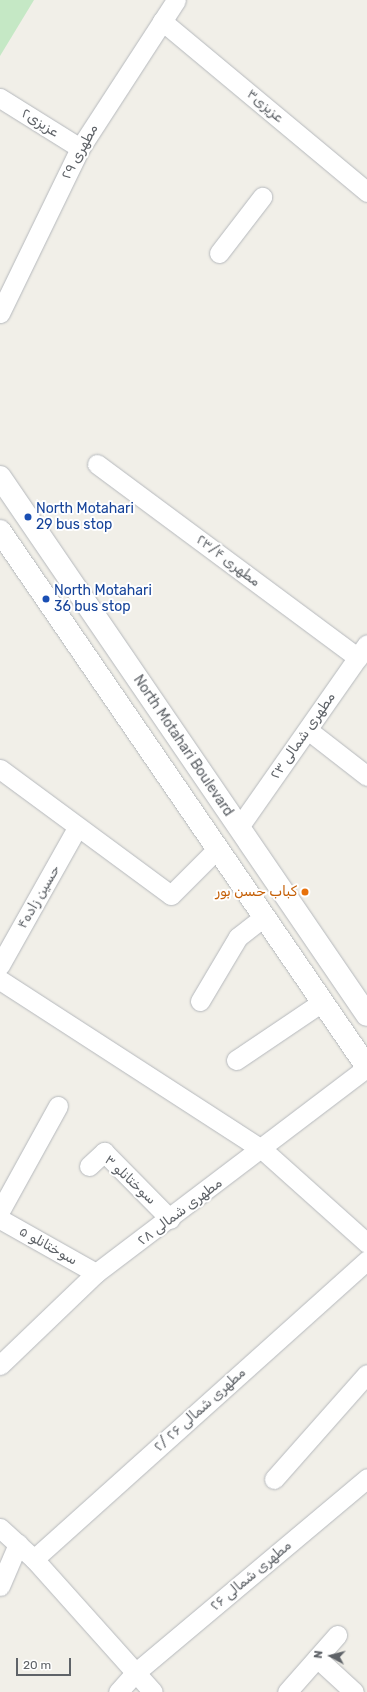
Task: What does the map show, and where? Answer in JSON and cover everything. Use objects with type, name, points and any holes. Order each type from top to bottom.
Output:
[{"type":"main road","name":"North Motahari Boulevard","points":[[0,477],[367,1015]]},
{"type":"main road","name":"North Motahari Boulevard","points":[[0,531],[367,1067]]},
{"type":"main road","points":[[96,671],[120,653]]},
{"type":"street","name":"مطهری ۲۹","points":[[0,313],[80,148],[176,0]]},
{"type":"street","name":"عزیزی۳","points":[[162,21],[367,192]]},
{"type":"street","name":"عزیزی۲","points":[[0,98],[80,148]]},
{"type":"street","points":[[219,253],[262,197]]},
{"type":"street","name":"مطهری ۲۳/۴","points":[[97,464],[362,651]]},
{"type":"street","name":"مطهری شمالی ۲۳","points":[[239,827],[362,651]]},
{"type":"street","points":[[308,730],[367,776]]},
{"type":"street","points":[[0,769],[78,828],[171,895],[217,849]]},
{"type":"street","name":"حسین زاده۴","points":[[0,965],[78,828]]},
{"type":"street","points":[[200,1001],[238,937],[264,917]]},
{"type":"street","points":[[0,980],[263,1150],[367,1243]]},
{"type":"street","points":[[236,1060],[322,1002]]},
{"type":"street","name":"مطهری شمالی ۲۸","points":[[4,1354],[96,1273],[263,1150],[367,1067]]},
{"type":"street","points":[[0,1211],[58,1106]]},
{"type":"street","name":"سوختانلو ۳","points":[[89,1166],[104,1152],[170,1219]]},
{"type":"street","name":"سوختانلو ۵","points":[[0,1219],[96,1273]]},
{"type":"street","name":"مطهری شمالی ۲۶ /۲","points":[[34,1559],[367,1260]]},
{"type":"street","points":[[274,1479],[367,1374]]},
{"type":"street","name":"مطهری شمالی ۲۶","points":[[118,1692],[135,1673],[367,1478]]},
{"type":"street","points":[[0,1528],[34,1559],[153,1692]]},
{"type":"street","points":[[0,1586],[18,1544]]},
{"type":"street","points":[[287,1692],[337,1634]]},
{"type":"street","points":[[317,1658],[354,1692]]},
{"type":"green space","points":[[0,0],[34,0],[0,56]]},
{"type":"place","name":"North Motahari 29 bus stop","points":[[28,517]]},
{"type":"place","name":"North Motahari 36 bus stop","points":[[46,599]]},
{"type":"place","name":"كباب حسن بور","points":[[305,892]]}]
